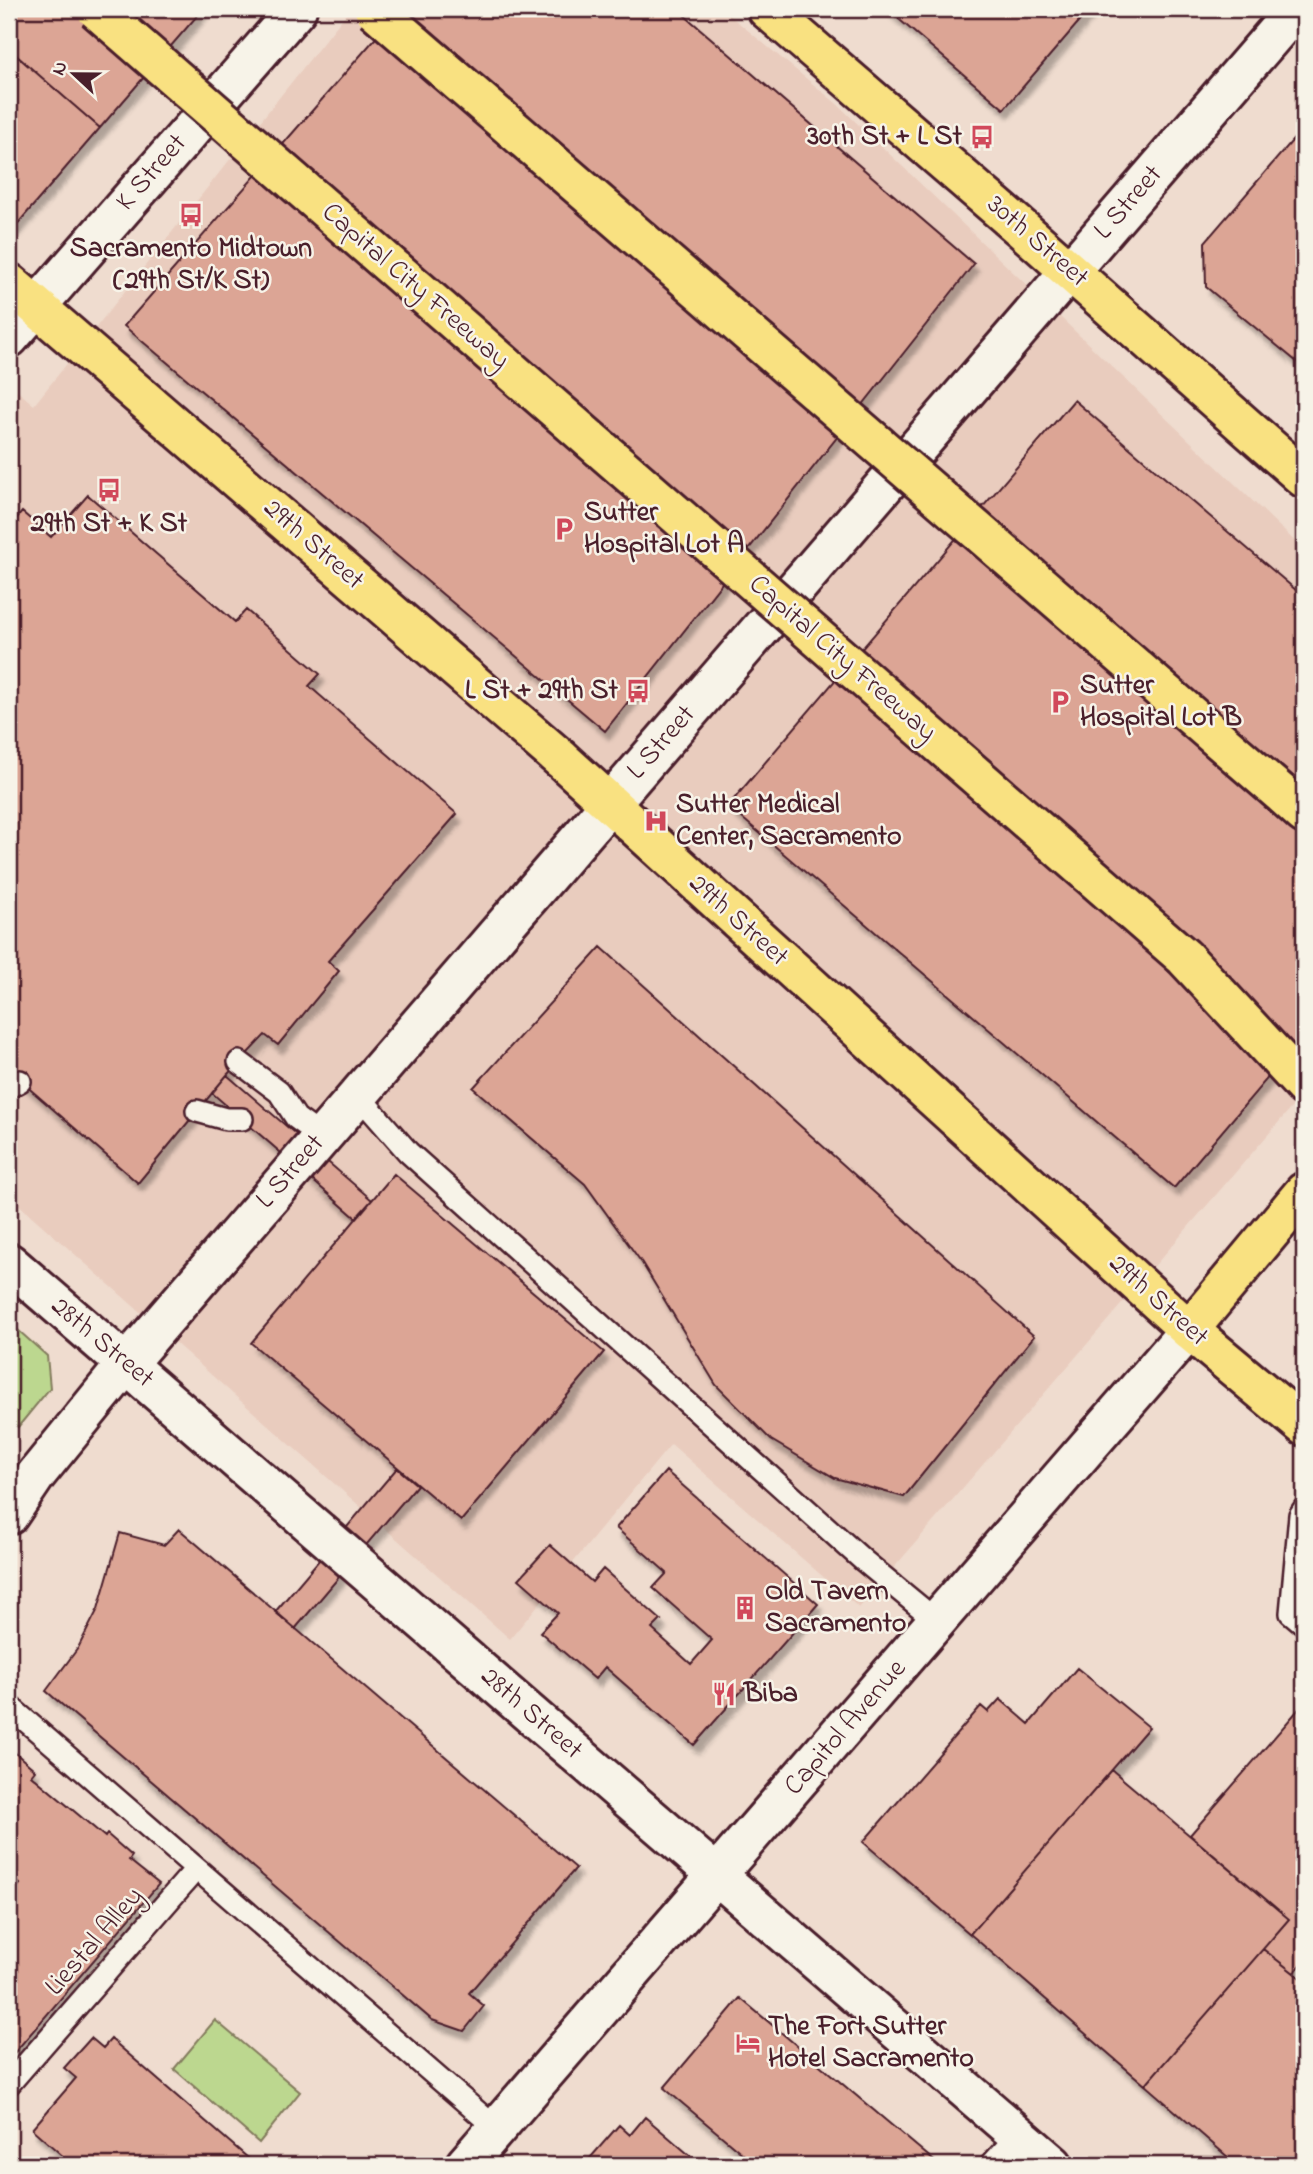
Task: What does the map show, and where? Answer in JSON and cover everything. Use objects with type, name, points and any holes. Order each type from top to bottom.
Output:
[{"type":"main road","name":"Capital City Freeway","points":[[96,9],[1304,1060]]},
{"type":"main road","points":[[374,9],[1297,806]]},
{"type":"main road","name":"30th Street","points":[[786,14],[1069,271],[1304,478]]},
{"type":"main road","name":"29th Street","points":[[22,294],[562,760],[1189,1330],[1304,1426]]},
{"type":"main road","points":[[1184,957],[1304,1086]]},
{"type":"main road","name":"Capitol Avenue","points":[[1189,1330],[1304,1192]]},
{"type":"street","name":"K Street","points":[[9,338],[22,294],[297,9]]},
{"type":"street","name":"L Street","points":[[9,1515],[36,1475],[127,1363],[298,1124],[358,1095],[1296,9]]},
{"type":"street","name":"28th Street","points":[[9,1263],[716,1877],[1053,2165]]},
{"type":"street","name":"Capitol Avenue","points":[[466,2165],[1189,1330]]},
{"type":"lane","points":[[239,1062],[279,1092],[298,1124]]},
{"type":"lane","points":[[358,1095],[408,1152],[864,1561],[938,1622]]},
{"type":"lane","points":[[198,1111],[226,1119],[242,1119]]},
{"type":"lane","points":[[1304,1509],[1300,1516],[1291,1613],[1304,1624]]},
{"type":"lane","points":[[9,1706],[497,2129]]},
{"type":"lane","name":"Liestal Alley","points":[[9,2084],[196,1869]]},
{"type":"lane","points":[[991,2165],[1018,2135]]},
{"type":"shaded area","name":"Sutter Medical Center, Sacramento","points":[[350,9],[722,9],[836,103],[1304,550],[1304,1093],[859,1608],[671,1444],[510,1639],[9,1196],[9,384],[34,405]]},
{"type":"green space","points":[[9,1322],[47,1356],[50,1388],[18,1427],[9,1420]]},
{"type":"green space","points":[[215,2020],[300,2092],[259,2143],[174,2069]]},
{"type":"building","points":[[9,9],[203,9],[100,128],[9,49]]},
{"type":"building","name":"Sutter Hospital Lot A","points":[[401,9],[677,9],[974,264],[605,731],[124,326]]},
{"type":"building","points":[[887,9],[1090,9],[1004,109]]},
{"type":"building","points":[[9,49],[100,128],[14,228],[9,223]]},
{"type":"building","points":[[1304,127],[1304,353],[1297,362],[1206,287],[1205,242]]},
{"type":"building","name":"Sutter Hospital Lot B","points":[[1074,400],[1304,597],[1304,1035],[1174,1188],[728,806]]},
{"type":"building","points":[[88,495],[235,622],[246,610],[320,674],[309,686],[457,814],[328,961],[339,971],[278,1045],[265,1035],[227,1075],[138,1183],[9,1071],[9,527],[22,512],[51,537]]},
{"type":"building","points":[[601,947],[1034,1336],[904,1497],[835,1478],[771,1440],[716,1385],[642,1263],[585,1184],[473,1088]]},
{"type":"building","points":[[227,1075],[372,1200],[356,1218],[212,1093]]},
{"type":"building","points":[[394,1174],[604,1352],[461,1521],[251,1343]]},
{"type":"building","points":[[397,1468],[417,1485],[295,1629],[275,1612]]},
{"type":"building","name":"Old Tavern Sacramento","points":[[666,1471],[818,1604],[694,1745],[605,1667],[595,1679],[540,1632],[558,1613],[519,1579],[550,1545],[592,1582],[603,1569],[661,1620],[652,1629],[691,1664],[712,1640],[653,1588],[667,1573],[616,1528]]},
{"type":"building","points":[[179,1529],[576,1868],[469,1993],[484,2006],[464,2031],[432,2020],[46,1691],[78,1648],[98,1609],[120,1533],[164,1545]]},
{"type":"building","points":[[1077,1668],[1149,1727],[970,1934],[863,1842],[981,1706],[988,1712],[1000,1699],[1029,1724]]},
{"type":"building","points":[[1304,1703],[1304,1850],[1295,1860],[1304,1868],[1304,1961],[1294,1973],[1263,1949],[1289,1919],[1190,1835]]},
{"type":"building","points":[[13,1751],[35,1770],[31,1775],[105,1837],[107,1834],[132,1856],[129,1860],[159,1884],[9,2059],[9,1897],[20,1884],[9,1874],[9,1755]]},
{"type":"building","points":[[1112,1770],[1289,1919],[1145,2085],[970,1934]]},
{"type":"building","points":[[1263,1949],[1304,1981],[1304,2165],[1237,2165],[1145,2085]]},
{"type":"building","name":"The Fort Sutter Hotel Sacramento","points":[[740,1998],[939,2165],[756,2165],[664,2088]]},
{"type":"building","points":[[91,2038],[103,2048],[111,2039],[256,2165],[73,2165],[32,2129],[76,2078],[64,2068]]},
{"type":"building","points":[[645,2117],[701,2165],[584,2165],[619,2125],[630,2135]]},
{"type":"place","name":"30th St + L St","points":[[982,137]]},
{"type":"place","name":"Sacramento Midtown (29th St/K St)","points":[[191,215]]},
{"type":"place","name":"29th St + K St","points":[[109,490]]},
{"type":"place","name":"Sutter Hospital Lot A","points":[[564,529]]},
{"type":"place","name":"L St + 29th St","points":[[638,691]]},
{"type":"place","name":"Sutter Hospital Lot B","points":[[1060,702]]},
{"type":"place","name":"Sutter Medical Center, Sacramento","points":[[656,821]]},
{"type":"place","name":"Old Tavern Sacramento","points":[[745,1608]]},
{"type":"place","name":"Biba","points":[[724,1694]]},
{"type":"place","name":"The Fort Sutter Hotel Sacramento","points":[[748,2043]]}]
